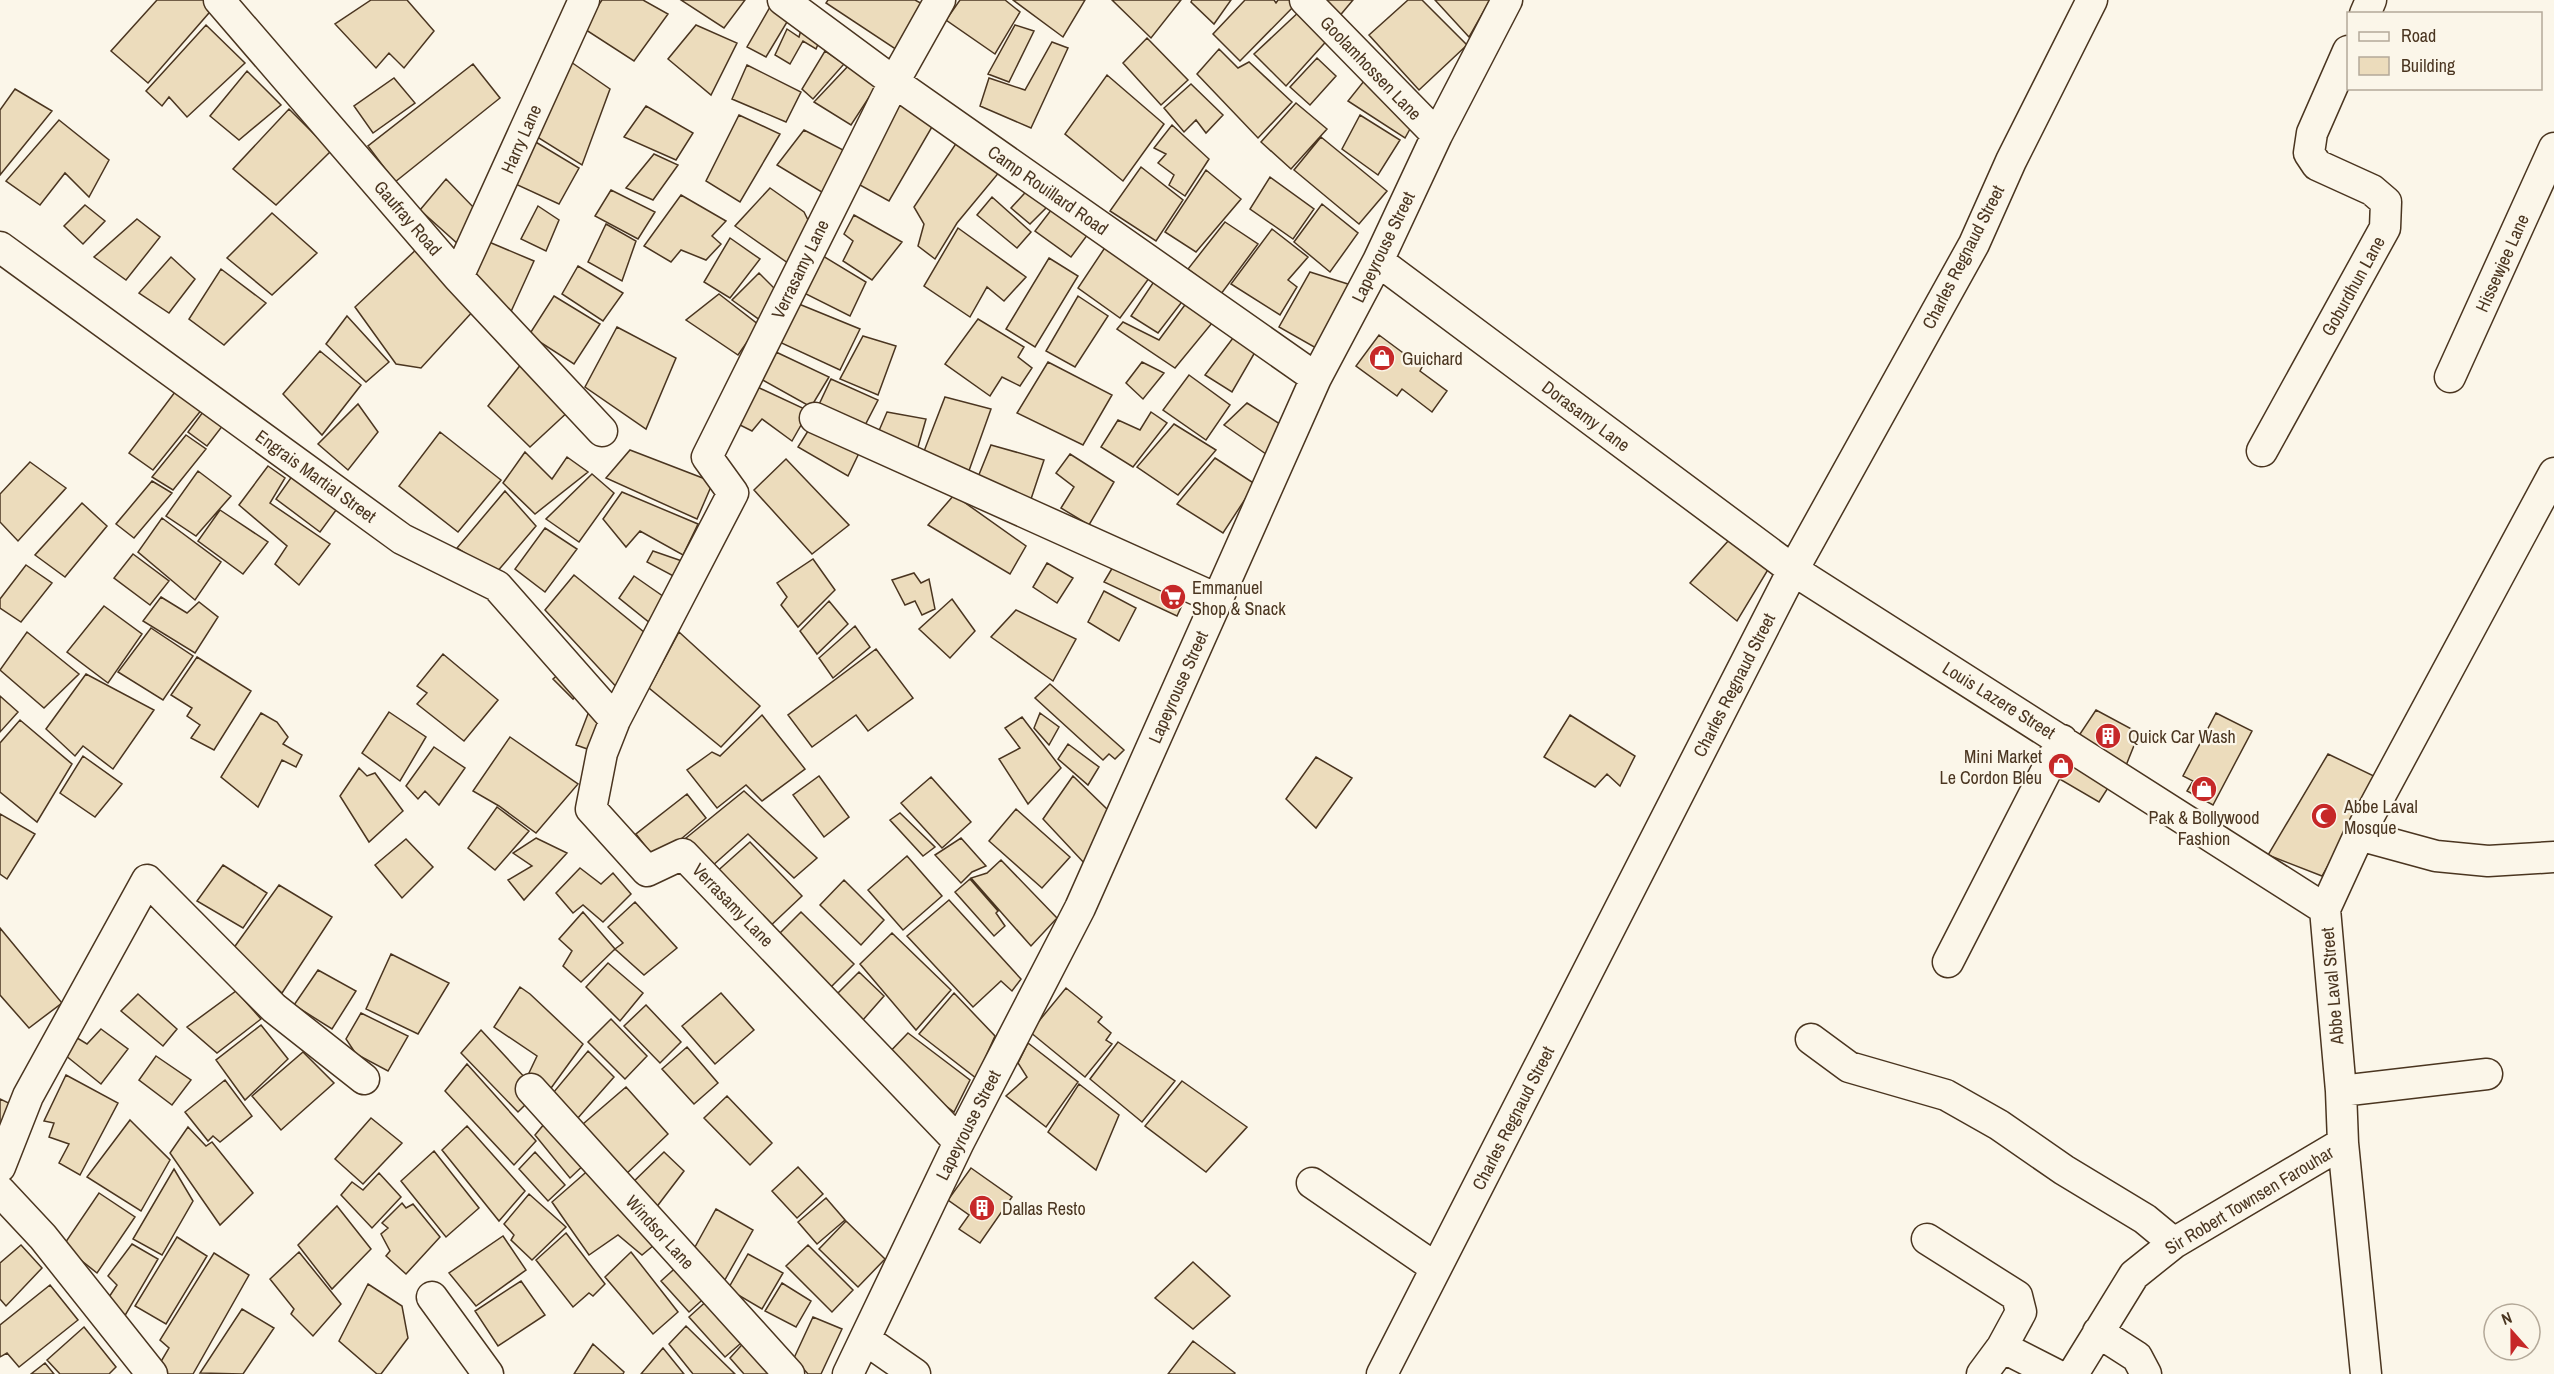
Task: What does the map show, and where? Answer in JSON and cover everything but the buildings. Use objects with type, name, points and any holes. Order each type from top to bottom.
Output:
[{"type":"street","name":"Gaufray Road","points":[[219,0],[459,277],[602,431]]},
{"type":"street","name":"Harry Lane","points":[[459,277],[584,0]]},
{"type":"street","name":"Camp Rouillard Road","points":[[783,0],[894,82],[1316,378]]},
{"type":"street","name":"Verrasamy Lane","points":[[940,0],[894,82],[707,456],[733,493],[615,720],[602,753],[591,809],[647,871],[684,854],[959,1142]]},
{"type":"street","name":"Goolamhossen Lane","points":[[1305,0],[1437,135]]},
{"type":"street","name":"Lapeyrouse Street","points":[[848,1374],[959,1142],[1080,908],[1316,378],[1378,261],[1437,135],[1507,0]]},
{"type":"street","name":"Charles Regnaud Street","points":[[1382,1374],[1793,570],[1974,244],[2011,161],[2092,0]]},
{"type":"street","name":"Goburdhun Lane","points":[[2262,451],[2385,228],[2386,202],[2372,190],[2317,165],[2309,153],[2312,133],[2347,55]]},
{"type":"street","name":"Hissewjee Lane","points":[[2450,377],[2554,148]]},
{"type":"street","name":"Engrais Martial Street","points":[[0,247],[402,539],[497,586],[615,720]]},
{"type":"street","name":"Dorasamy Lane","points":[[1378,261],[1793,570]]},
{"type":"street","points":[[815,418],[1218,599]]},
{"type":"street","name":"Abbe Laval Street","points":[[2366,1374],[2343,1143],[2341,1091],[2325,909],[2359,835],[2554,473]]},
{"type":"street","name":"Louis Lazere Street","points":[[1793,570],[2325,909]]},
{"type":"street","points":[[1948,962],[2062,740]]},
{"type":"street","points":[[2359,835],[2436,856],[2488,861],[2554,857]]},
{"type":"street","points":[[0,1167],[28,1096],[147,880],[202,938],[274,1008],[364,1079]]},
{"type":"street","points":[[1811,1039],[1849,1067],[1946,1095],[1999,1125],[2064,1170],[2145,1220],[2174,1243]]},
{"type":"street","points":[[2341,1091],[2487,1074]]},
{"type":"street","name":"Windsor Lane","points":[[531,1089],[789,1374]]},
{"type":"street","name":"Sir Robert Townsen Farouhar","points":[[2073,1374],[2134,1275],[2174,1243],[2343,1143]]},
{"type":"street","points":[[1312,1183],[1436,1268]]},
{"type":"street","points":[[0,1191],[43,1237],[152,1374]]},
{"type":"street","points":[[1927,1239],[2017,1296],[2021,1312],[2002,1347],[1982,1374]]},
{"type":"street","points":[[432,1297],[488,1374]]},
{"type":"street","points":[[2098,1332],[2137,1357],[2146,1374]]},
{"type":"street","points":[[866,1340],[915,1374]]},
{"type":"street","points":[[2002,1347],[2055,1374]]},
{"type":"place","name":"Guichard","points":[[1382,358]]},
{"type":"place","name":"Emmanuel Shop & Snack","points":[[1173,597]]},
{"type":"place","name":"Quick Car Wash","points":[[2108,736]]},
{"type":"place","name":"Mini Market Le Cordon Bleu","points":[[2061,766]]},
{"type":"place","name":"Pak & Bollywood Fashion","points":[[2204,789]]},
{"type":"place","name":"Abbe Laval Mosque","points":[[2324,816]]},
{"type":"place","name":"Dallas Resto","points":[[982,1208]]}]
